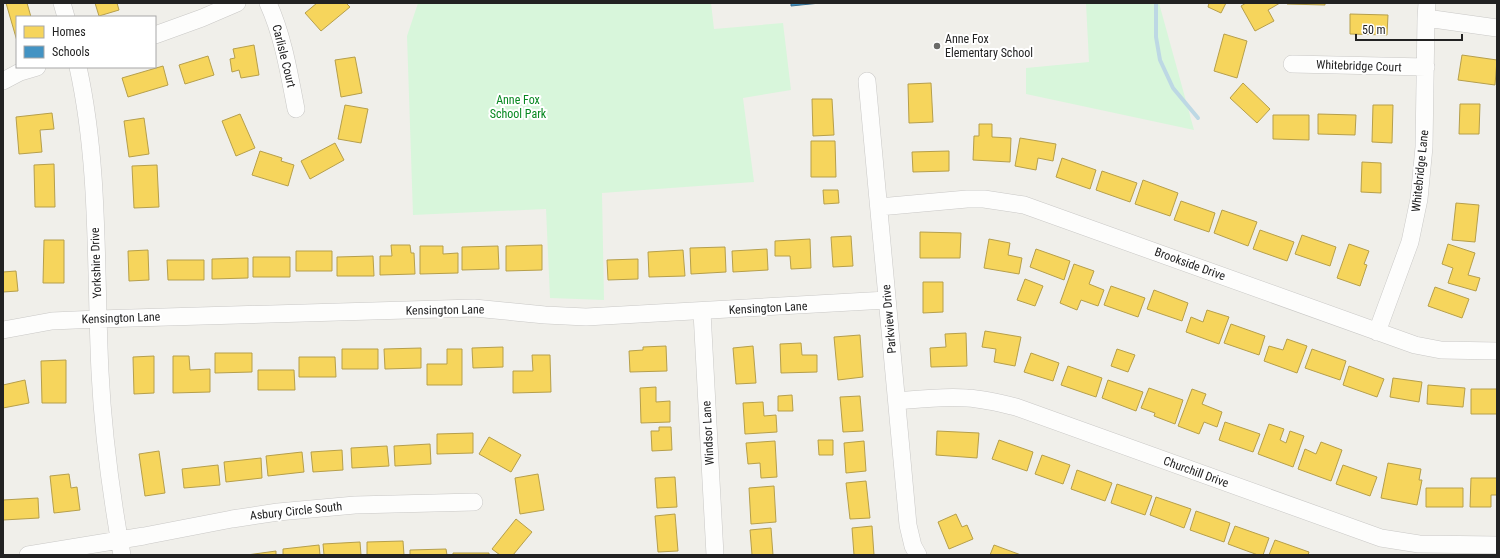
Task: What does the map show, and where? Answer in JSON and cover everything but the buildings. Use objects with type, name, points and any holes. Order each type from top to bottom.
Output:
[{"type":"street","points":[[62,3],[66,16]]},
{"type":"street","points":[[156,35],[202,18],[237,3]]},
{"type":"street","name":"Carlisle Court","points":[[268,3],[281,41],[296,109]]},
{"type":"street","points":[[1427,11],[1497,28]]},
{"type":"street","name":"Whitebridge Lane","points":[[1378,332],[1410,242],[1422,174],[1427,11]]},
{"type":"street","name":"Whitebridge Court","points":[[1292,64],[1426,67]]},
{"type":"street","points":[[3,81],[20,72],[34,68]]},
{"type":"street","name":"Yorkshire Drive","points":[[78,68],[88,118],[94,174],[102,398],[107,460],[120,547]]},
{"type":"street","name":"Parkview Drive","points":[[867,81],[908,525],[913,546],[918,555]]},
{"type":"street","name":"Brookside Drive","points":[[879,207],[967,199],[984,199],[1024,205],[1378,332],[1428,348],[1456,351],[1497,351]]},
{"type":"street","name":"Kensington Lane","points":[[3,330],[52,321],[98,319],[474,308],[545,315],[586,317],[702,312],[887,300]]},
{"type":"street","name":"Windsor Lane","points":[[702,312],[715,555]]},
{"type":"street","name":"Churchill Drive","points":[[896,401],[946,397],[966,398],[1016,407],[1381,538],[1419,544],[1497,545]]},
{"type":"street","name":"Asbury Circle South","points":[[28,555],[120,547],[232,519],[321,507],[399,503],[474,502]]},
{"type":"green space","name":"Anne Fox School Park","points":[[418,3],[711,3],[714,29],[783,23],[791,90],[743,98],[754,182],[602,193],[604,300],[550,298],[546,209],[413,215],[407,36]]},
{"type":"green space","points":[[1086,3],[1159,3],[1194,130],[1026,94],[1026,68],[1089,62]]},
{"type":"waterway","points":[[1156,3],[1156,37],[1160,60],[1173,88],[1198,118]]},
{"type":"place","name":"Anne Fox Elementary School","points":[[937,46]]}]
